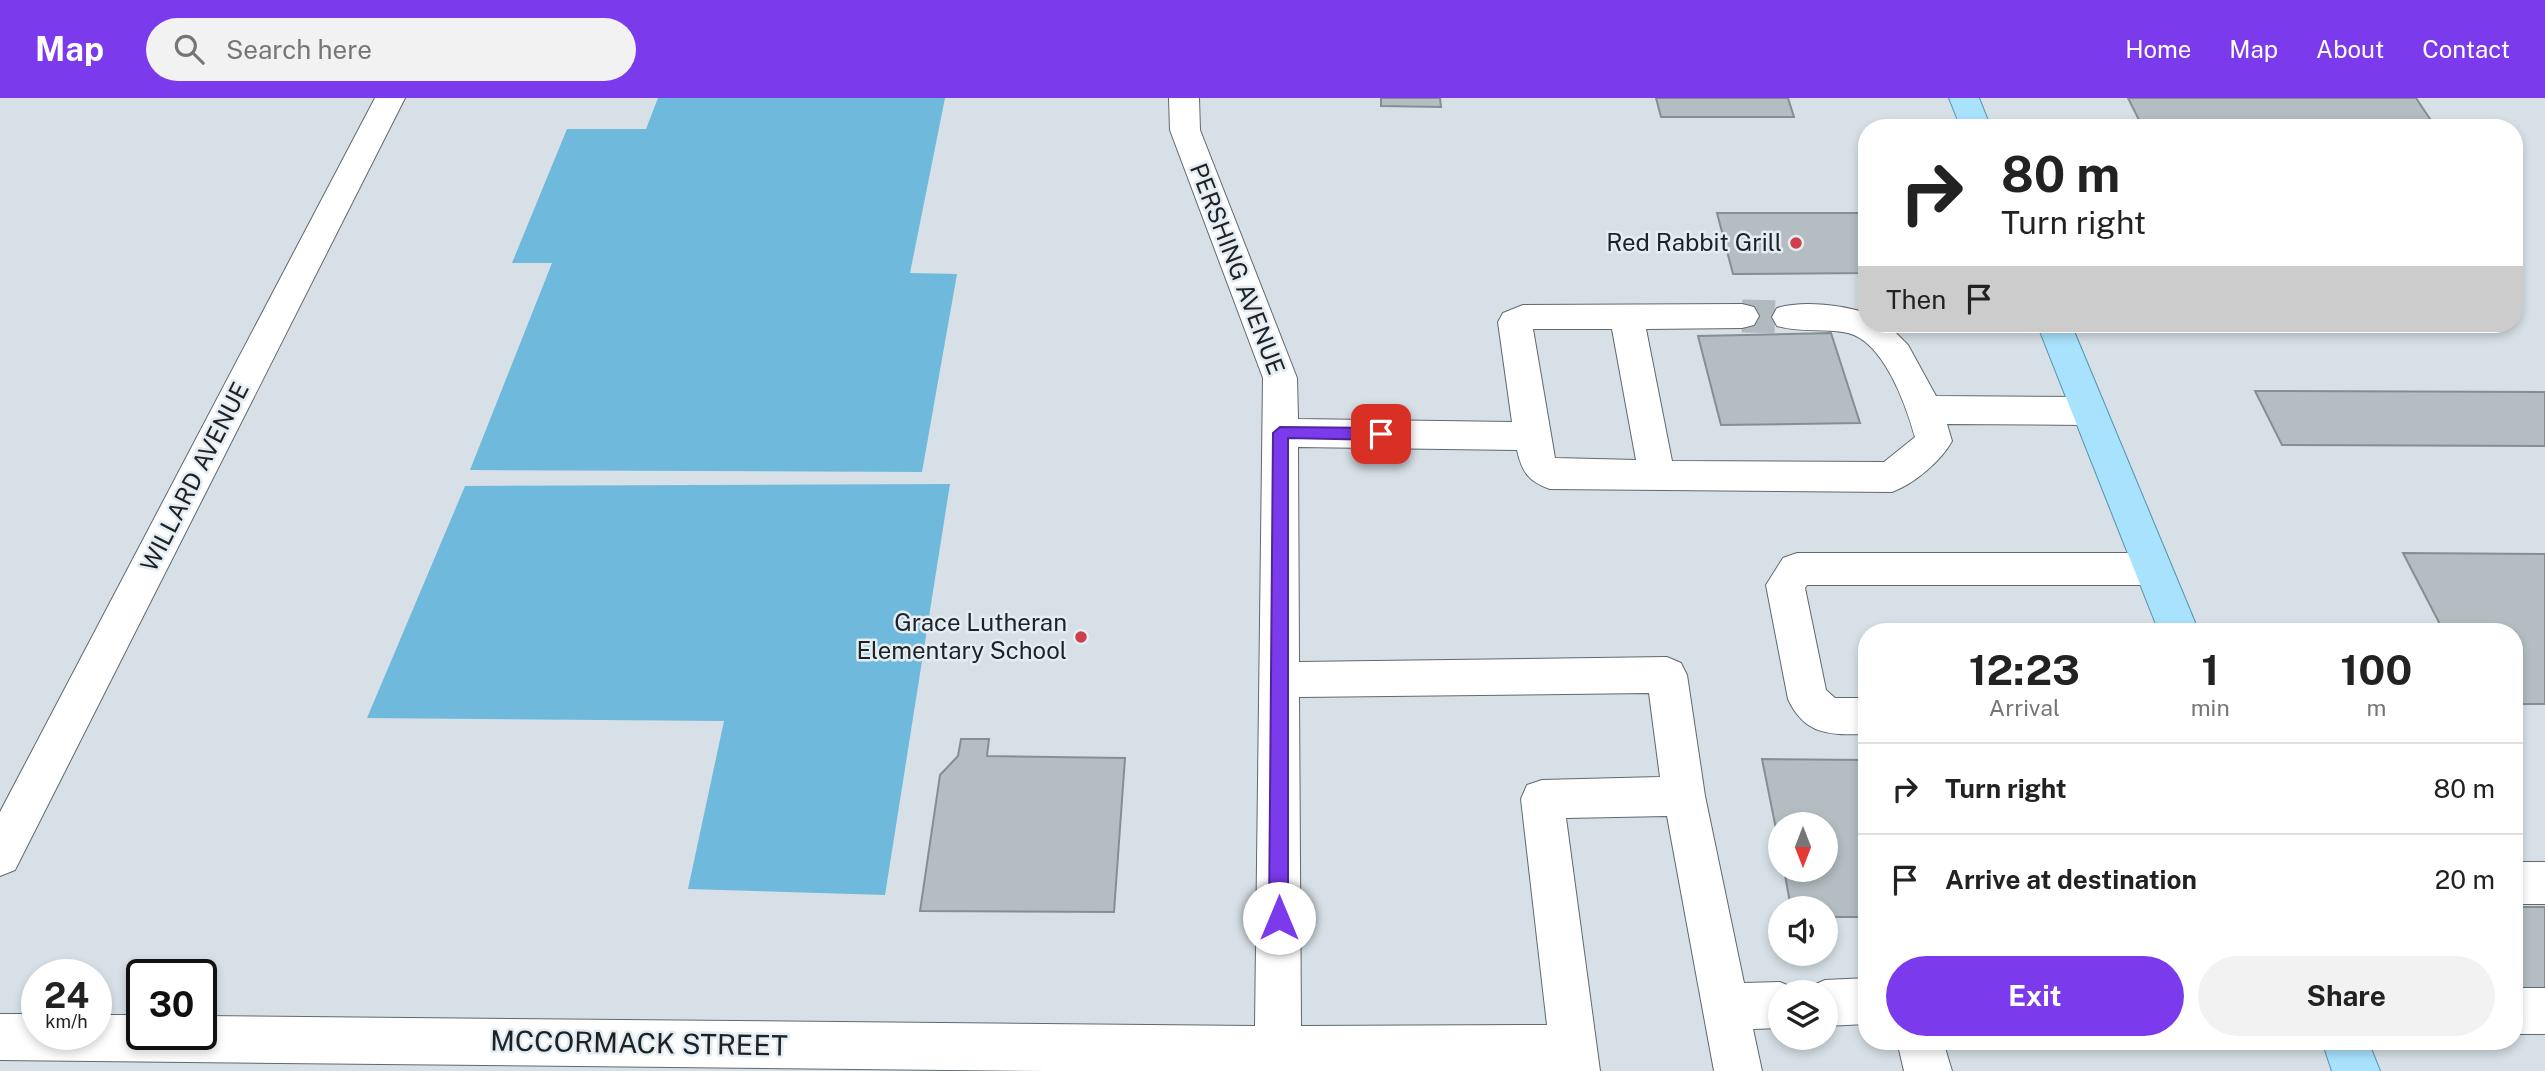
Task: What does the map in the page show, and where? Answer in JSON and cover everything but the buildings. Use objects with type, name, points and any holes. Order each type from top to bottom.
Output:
[{"type":"main road","points":[[1964,98],[1972,119]]},
{"type":"main road","points":[[2058,333],[2175,623]]},
{"type":"main road","points":[[2348,1050],[2356,1071]]},
{"type":"street","name":"WILLARD AVENUE","points":[[0,856],[390,98]]},
{"type":"street","name":"PERSHING AVENUE","points":[[1184,98],[1185,130],[1280,377],[1278,1061]]},
{"type":"street","points":[[1626,315],[1657,477]]},
{"type":"street","points":[[1742,316],[1523,317],[1515,322],[1539,466],[1550,474],[1892,477],[1934,441],[1926,410],[1891,345],[1873,333]]},
{"type":"street","points":[[1790,317],[1858,323]]},
{"type":"street","points":[[1926,410],[2088,411]]},
{"type":"street","points":[[1280,433],[1532,436]]},
{"type":"street","points":[[1858,716],[1827,716],[1808,699],[1785,585],[1797,569],[2153,569]]},
{"type":"street","points":[[1280,680],[1667,675],[1685,796],[1738,1071]]},
{"type":"street","points":[[1574,1060],[1542,799],[1685,796]]},
{"type":"street","points":[[2523,883],[2545,883]]},
{"type":"street","points":[[1838,1002],[1858,1001]]},
{"type":"street","points":[[1727,1007],[1768,1005]]},
{"type":"street","points":[[2523,1011],[2545,1011]]},
{"type":"street","name":"MCCORMACK STREET","points":[[0,1037],[1278,1061],[1574,1060]]},
{"type":"street","points":[[1922,1050],[1928,1071]]},
{"type":"shaded area","points":[[658,98],[945,98],[910,273],[957,274],[922,472],[470,470],[552,263],[512,263],[567,129],[646,129]]},
{"type":"shaded area","points":[[950,484],[885,895],[688,889],[724,721],[367,718],[465,486]]},
{"type":"tunnel","points":[[1742,316],[1789,317]]},
{"type":"place","name":"Red Rabbit Grill","points":[[1796,243]]},
{"type":"place","name":"Grace Lutheran Elementary School","points":[[1081,637]]},
{"type":"route","points":[[1279,918],[1280,433],[1381,434]]}]
